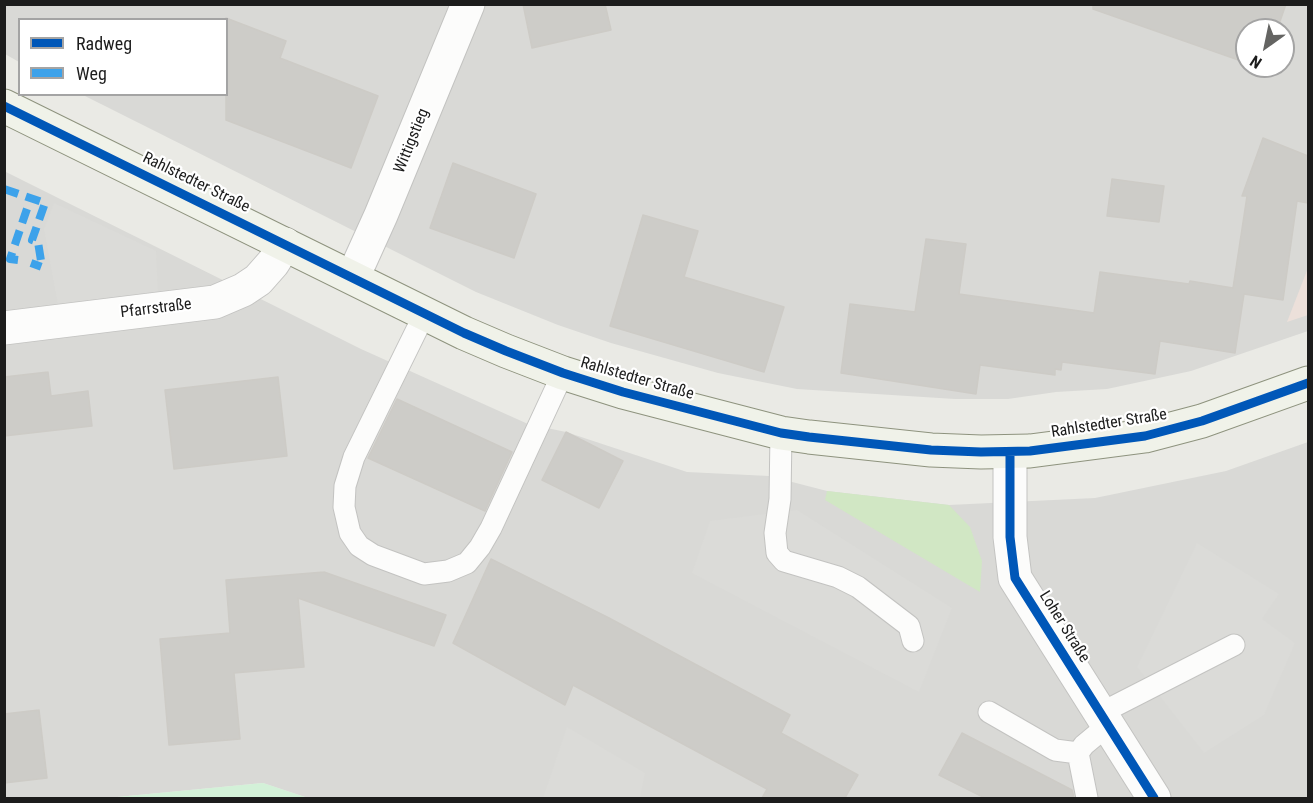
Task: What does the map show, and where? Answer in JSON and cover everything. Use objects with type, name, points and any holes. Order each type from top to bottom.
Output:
[{"type":"main road","name":"Rahlstedter Straße","points":[[4,106],[474,337],[563,373],[623,393],[781,433],[931,450],[1010,452],[1052,449],[1145,436],[1202,421],[1308,383]]},
{"type":"street","name":"Wittigstieg","points":[[353,277],[468,4]]},
{"type":"street","name":"Pfarrstraße","points":[[4,328],[215,302],[243,290],[258,280],[285,244]]},
{"type":"street","name":"Loher Straße","points":[[1010,452],[1010,537],[1015,578],[1154,798]]},
{"type":"lane","points":[[425,313],[354,457],[345,486],[344,507],[350,533],[359,546],[373,555],[424,574],[448,571],[467,563],[491,528],[563,373]]},
{"type":"lane","points":[[781,433],[780,499],[775,532],[777,553],[784,561],[838,578],[858,587],[909,626],[913,641]]},
{"type":"lane","points":[[1087,798],[1078,753],[1104,719],[1234,645]]},
{"type":"lane","points":[[989,712],[1055,750],[1078,753]]},
{"type":"shaded area","points":[[4,5],[1308,5],[1308,331],[1191,371],[1107,389],[1056,392],[1008,399],[955,399],[797,389],[718,373],[611,343],[558,325],[476,292],[85,96],[228,96],[228,18],[18,18],[18,61],[5,54]]},
{"type":"shaded area","points":[[4,171],[361,349],[528,424],[566,432],[687,472],[769,476],[827,491],[949,505],[1095,498],[1226,471],[1308,442],[1308,798],[308,798],[263,783],[107,798],[5,798]]},
{"type":"shaded area","points":[[54,203],[156,251],[158,293],[58,305],[44,229]]},
{"type":"shaded area","points":[[1308,268],[1308,315],[1287,322]]},
{"type":"shaded area","points":[[797,510],[952,608],[919,692],[692,573],[710,521]]},
{"type":"shaded area","points":[[1197,543],[1279,594],[1262,619],[1295,643],[1264,715],[1204,753],[1137,667]]},
{"type":"shaded area","points":[[567,727],[645,773],[640,798],[543,798]]},
{"type":"green space","points":[[827,491],[949,505],[970,527],[982,561],[980,592],[825,500]]},
{"type":"green space","points":[[263,783],[308,798],[107,798]]},
{"type":"building","points":[[523,4],[605,4],[611,30],[532,48]]},
{"type":"building","points":[[1093,4],[1286,4],[1281,18],[1235,18],[1235,59],[1093,9]]},
{"type":"building","points":[[228,19],[286,41],[280,58],[378,96],[351,168],[226,120]]},
{"type":"building","points":[[1263,138],[1308,156],[1308,203],[1297,201],[1283,300],[1244,294],[1235,353],[1160,341],[1155,374],[1062,362],[1061,370],[1055,369],[1055,375],[980,365],[976,394],[841,373],[850,304],[915,312],[926,239],[966,244],[959,294],[1094,313],[1100,272],[1189,284],[1190,281],[1233,288],[1247,196],[1242,196]]},
{"type":"building","points":[[453,163],[536,194],[514,258],[430,228]]},
{"type":"building","points":[[1112,179],[1164,186],[1159,222],[1107,216]]},
{"type":"building","points":[[643,215],[698,231],[684,277],[784,307],[764,372],[610,326]]},
{"type":"building","points":[[48,372],[51,396],[88,391],[92,426],[4,436],[4,377]]},
{"type":"building","points":[[278,377],[287,456],[174,469],[165,390]]},
{"type":"building","points":[[397,399],[512,452],[485,511],[368,458]]},
{"type":"building","points":[[566,432],[623,461],[599,508],[542,480]]},
{"type":"building","points":[[491,559],[609,618],[790,715],[781,733],[858,775],[845,798],[762,798],[767,789],[573,685],[565,705],[453,643]]},
{"type":"building","points":[[324,572],[446,615],[434,646],[298,598],[304,667],[234,673],[240,739],[169,745],[160,639],[230,633],[226,580]]},
{"type":"building","points":[[39,710],[47,778],[4,783],[4,714]]},
{"type":"building","points":[[962,733],[1072,790],[1074,798],[985,798],[939,775]]},
{"type":"marked path","points":[[4,189],[45,203],[32,240],[38,242],[42,267],[31,263]]},
{"type":"marked path","points":[[18,260],[10,259],[31,197]]},
{"type":"cycle path","points":[[4,106],[464,333],[506,351],[563,373],[623,392],[781,433],[931,450],[1030,451],[1145,436],[1202,421],[1308,383]]},
{"type":"cycle path","points":[[1010,452],[1010,537],[1015,578],[1154,798]]}]
